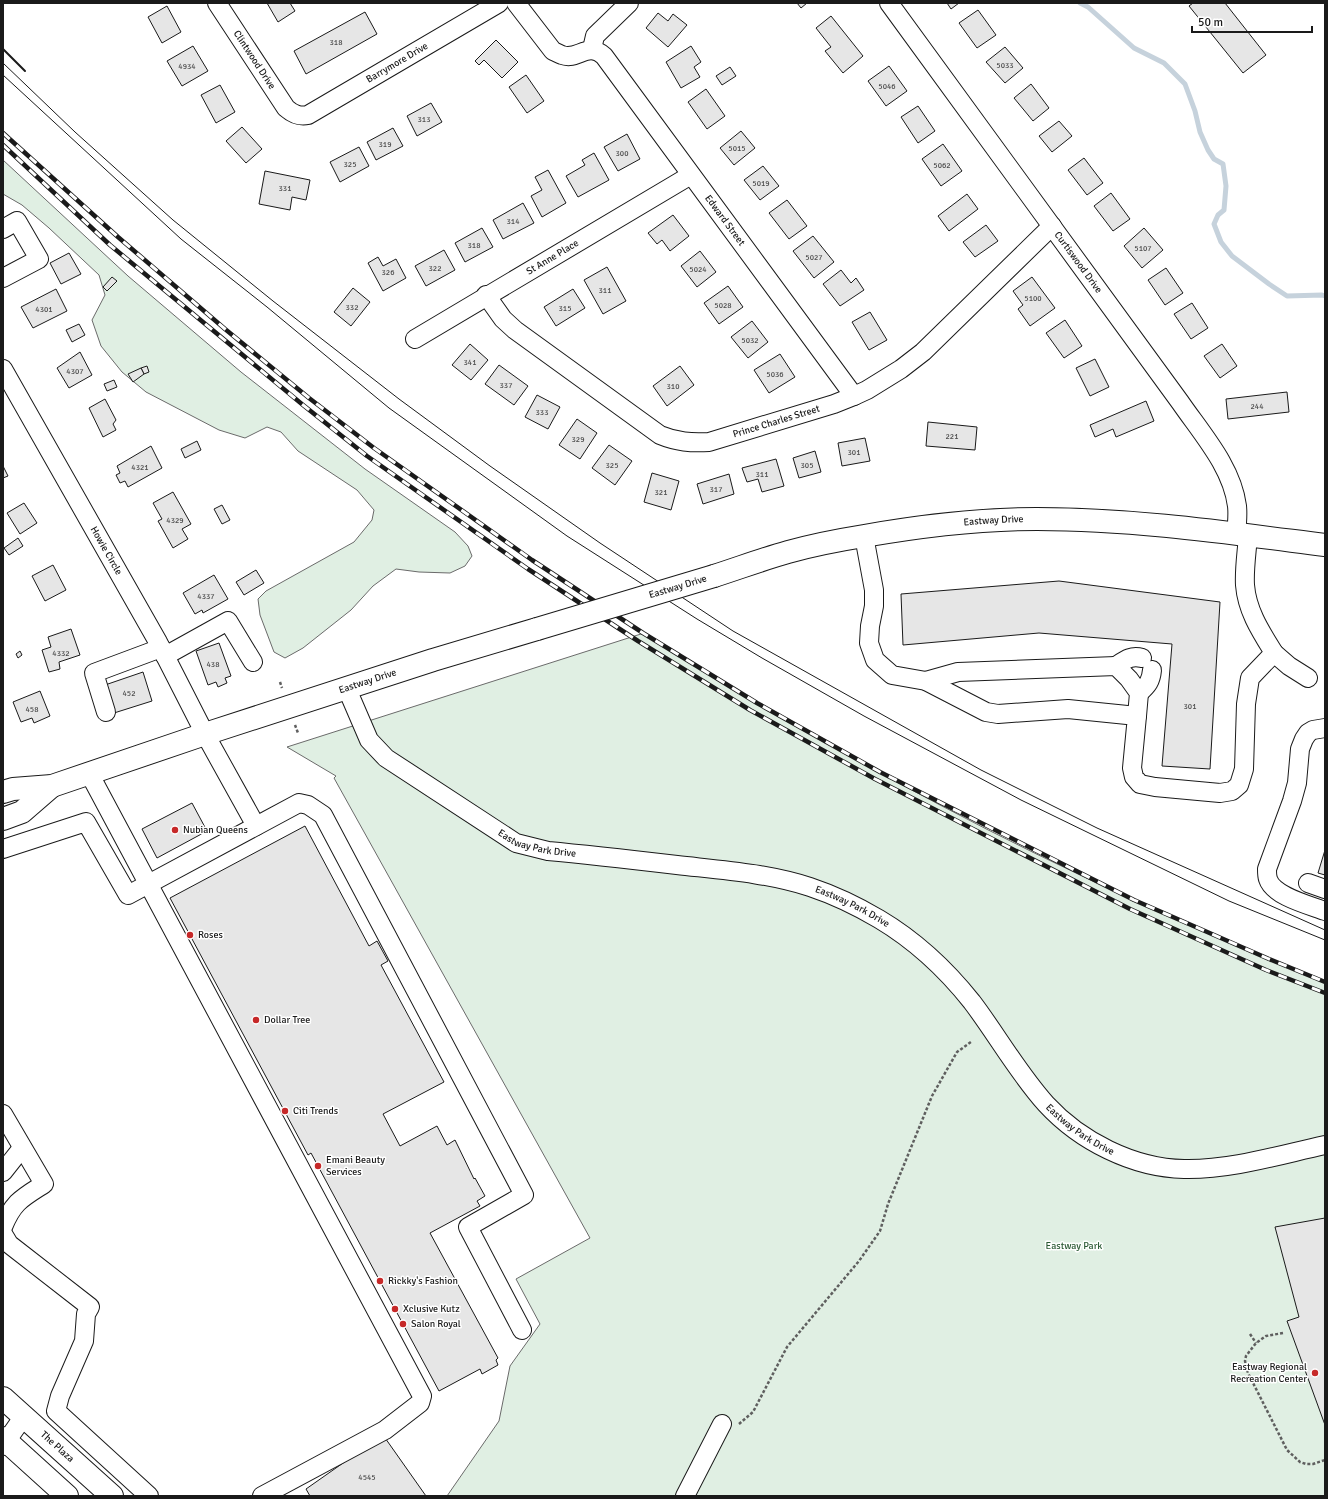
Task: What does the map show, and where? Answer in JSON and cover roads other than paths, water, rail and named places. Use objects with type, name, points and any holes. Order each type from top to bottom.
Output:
[{"type":"main road","name":"Eastway Drive","points":[[3,792],[52,786],[205,734],[537,629],[789,552],[864,536],[900,530],[976,522],[1035,519],[1109,521],[1242,534],[1325,545]]},
{"type":"main road","name":"Eastway Drive","points":[[3,819],[22,812],[52,786]]},
{"type":"main road","name":"The Plaza","points":[[3,1398],[112,1496]]},
{"type":"main road","points":[[4,1441],[67,1496]]},
{"type":"street","name":"Clintwood Drive","points":[[217,3],[286,108],[294,114]]},
{"type":"street","name":"Barrymore Drive","points":[[294,114],[308,115],[499,3]]},
{"type":"street","points":[[516,3],[554,51],[562,55],[572,55],[583,51],[592,50],[595,36],[629,3]]},
{"type":"street","name":"Curtiswood Drive","points":[[890,3],[1180,402],[1220,460],[1235,493],[1242,534],[1247,600],[1254,620],[1274,653],[1287,665],[1308,678]]},
{"type":"street","name":"Edward Street","points":[[592,50],[604,56],[690,175],[854,396]]},
{"type":"street","name":"St Anne Place","points":[[415,338],[690,175]]},
{"type":"street","points":[[3,229],[17,222],[39,259],[3,278]]},
{"type":"street","name":"Prince Charles Street","points":[[486,296],[503,319],[515,330],[660,435],[673,440],[690,443],[709,442],[834,404],[867,390],[901,369],[923,352],[1052,226]]},
{"type":"street","name":"Howie Circle","points":[[3,369],[163,652],[205,734],[256,826]]},
{"type":"street","points":[[864,536],[874,590],[874,606],[870,626],[869,642],[875,660],[892,675],[926,681],[986,712],[998,714],[1068,709],[1137,716]]},
{"type":"street","points":[[106,712],[94,673],[163,652],[228,621],[253,662]]},
{"type":"street","points":[[1116,666],[1129,679],[1139,693],[1132,768],[1134,777],[1140,784],[1155,787],[1220,793],[1232,791],[1239,785],[1244,769],[1246,704],[1250,678],[1274,653]]},
{"type":"street","points":[[926,681],[958,672],[1116,666],[1130,657],[1137,656],[1147,664],[1151,678],[1148,685],[1139,693]]},
{"type":"street","name":"Eastway Park Drive","points":[[347,689],[369,740],[386,758],[516,843],[548,850],[764,876],[810,887],[858,907],[881,920],[929,955],[947,974],[983,1017],[1046,1104],[1079,1132],[1108,1149],[1142,1164],[1164,1168],[1185,1169],[1241,1163],[1325,1145]]},
{"type":"street","points":[[1325,728],[1313,730],[1304,738],[1300,749],[1297,782],[1292,801],[1267,869],[1268,879],[1274,888],[1284,895],[1325,911]]},
{"type":"street","points":[[89,773],[422,1396],[420,1403],[384,1430],[262,1496]]},
{"type":"street","points":[[3,849],[86,822],[128,895],[299,803],[308,805],[323,816],[524,1195],[468,1227],[522,1330]]},
{"type":"street","points":[[1308,883],[1325,889]]},
{"type":"street","points":[[3,1114],[44,1184],[18,1200],[7,1216],[3,1227]]},
{"type":"street","points":[[3,1172],[22,1148]]},
{"type":"street","points":[[3,1234],[9,1244],[90,1307],[86,1314],[84,1341],[60,1396],[56,1411],[149,1496]]},
{"type":"street","points":[[4,1441],[24,1416]]},
{"type":"street","points":[[685,1496],[722,1424]]},
{"type":"waterway","points":[[1080,3],[1088,7],[1134,48],[1164,63],[1185,84],[1195,111],[1200,132],[1208,150],[1214,159],[1223,164],[1226,186],[1224,210],[1218,215],[1214,224],[1221,242],[1232,256],[1287,296],[1325,296]]},
{"type":"tram line","points":[[3,63],[75,132],[173,220],[273,301],[399,399],[490,466],[600,543],[733,631],[981,770],[1097,828],[1325,930]]},
{"type":"tram line","points":[[3,75],[181,239],[267,307],[389,408],[567,536],[697,619],[762,658],[864,716],[1021,800],[1229,901],[1325,940]]},
{"type":"railway","points":[[3,133],[118,237],[225,329],[309,398],[374,448],[532,560],[643,633],[757,703],[880,772],[1134,900],[1325,982]]},
{"type":"railway","points":[[3,145],[110,245],[367,456],[528,569],[638,641],[750,710],[875,779],[1130,909],[1266,970],[1325,993]]},
{"type":"place","name":"Nubian Queens","points":[[175,830]]},
{"type":"place","name":"Roses","points":[[190,935]]},
{"type":"place","name":"Dollar Tree","points":[[256,1020]]},
{"type":"place","name":"Citi Trends","points":[[285,1111]]},
{"type":"place","name":"Emani Beauty Services","points":[[318,1166]]},
{"type":"place","name":"Rickky's Fashion","points":[[380,1281]]},
{"type":"place","name":"Xclusive Kutz","points":[[395,1309]]},
{"type":"place","name":"Salon Royal","points":[[403,1324]]},
{"type":"place","name":"Eastway Regional Recreation Center","points":[[1315,1373]]},
{"type":"park label","name":"Eastway Park","points":[[1074,1246]]}]
